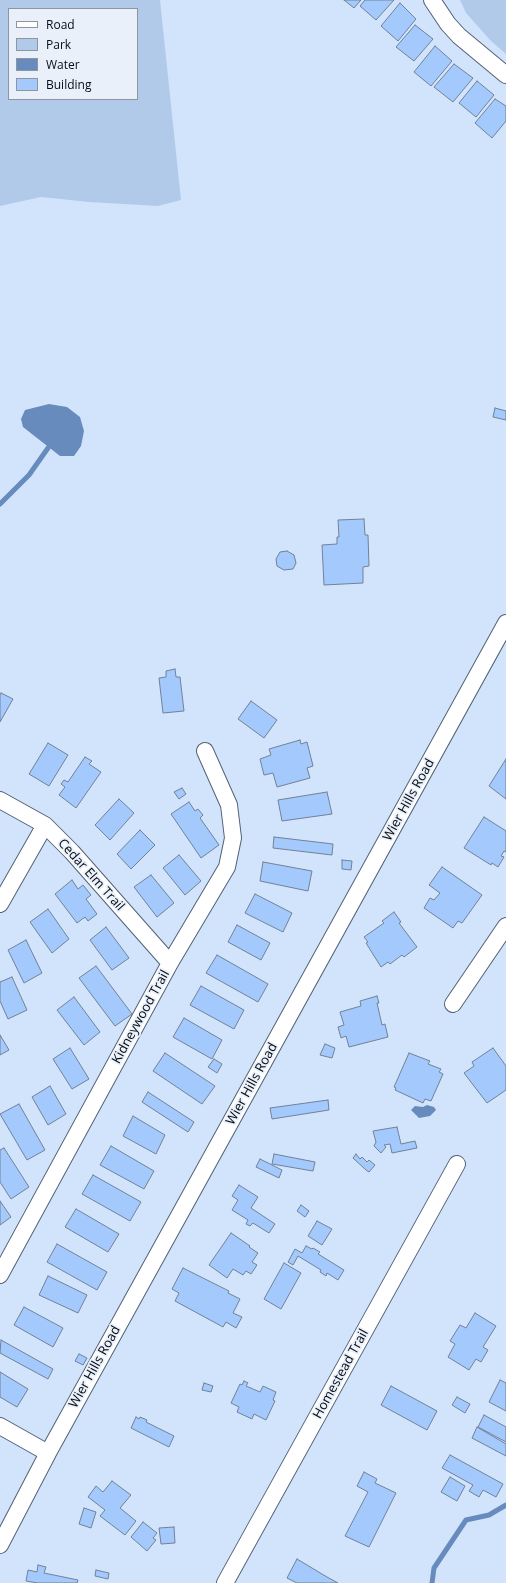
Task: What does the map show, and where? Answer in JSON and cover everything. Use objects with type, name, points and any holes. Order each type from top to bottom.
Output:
[{"type":"street","points":[[432,0],[455,32],[506,75]]},
{"type":"street","name":"Wier Hills Road","points":[[0,1545],[48,1453],[506,623]]},
{"type":"street","name":"Kidneywood Trail","points":[[0,1275],[170,963],[227,867],[233,838],[229,805],[205,751]]},
{"type":"street","name":"Cedar Elm Trail","points":[[0,800],[45,825],[72,852],[170,963]]},
{"type":"street","points":[[0,904],[45,825]]},
{"type":"street","points":[[453,1004],[506,926]]},
{"type":"street","name":"Homestead Trail","points":[[225,1583],[457,1164]]},
{"type":"street","points":[[0,1426],[48,1453]]},
{"type":"green space","points":[[0,0],[160,0],[181,200],[158,206],[89,202],[41,197],[0,206]]},
{"type":"green space","points":[[460,0],[506,0],[506,54],[491,41],[466,13]]},
{"type":"water","points":[[49,404],[67,407],[80,417],[84,431],[81,446],[74,456],[60,456],[23,427],[21,419],[25,410]]},
{"type":"water","points":[[427,1105],[434,1107],[436,1110],[430,1116],[419,1118],[411,1110],[415,1106],[423,1107]]},
{"type":"building","points":[[344,0],[361,0],[354,8]]},
{"type":"building","points":[[365,0],[394,0],[376,20],[360,6]]},
{"type":"building","points":[[400,3],[416,19],[398,41],[381,26]]},
{"type":"building","points":[[415,25],[433,39],[414,61],[396,47]]},
{"type":"building","points":[[435,46],[452,61],[431,86],[414,72]]},
{"type":"building","points":[[454,64],[473,78],[453,102],[434,87]]},
{"type":"building","points":[[477,81],[494,95],[476,117],[459,103]]},
{"type":"building","points":[[495,99],[506,106],[506,121],[492,138],[475,123]]},
{"type":"building","points":[[495,408],[506,411],[506,420],[493,417]]},
{"type":"building","points":[[364,519],[365,535],[368,535],[369,566],[363,567],[363,583],[324,585],[322,545],[337,544],[337,537],[339,537],[338,520]]},
{"type":"building","points":[[287,551],[294,555],[296,563],[293,569],[284,570],[277,566],[276,559],[280,552]]},
{"type":"building","points":[[175,669],[176,677],[180,677],[184,711],[163,713],[159,678],[166,677],[166,671]]},
{"type":"building","points":[[1,693],[13,699],[0,722],[0,695]]},
{"type":"building","points":[[251,701],[277,720],[264,738],[238,719]]},
{"type":"building","points":[[300,740],[301,744],[307,742],[313,766],[307,768],[310,778],[277,787],[273,773],[264,775],[260,759],[271,755],[269,749]]},
{"type":"building","points":[[48,743],[68,755],[49,786],[29,774]]},
{"type":"building","points":[[85,757],[92,761],[89,764],[101,772],[76,808],[59,795],[65,787],[61,784],[64,780],[68,782]]},
{"type":"building","points":[[506,759],[506,799],[489,786]]},
{"type":"building","points":[[182,788],[186,794],[179,799],[174,792]]},
{"type":"building","points":[[327,792],[332,814],[282,821],[278,800]]},
{"type":"building","points":[[119,799],[134,813],[110,840],[95,825]]},
{"type":"building","points":[[189,802],[195,811],[198,809],[203,815],[200,818],[219,845],[201,858],[171,814]]},
{"type":"building","points":[[484,817],[506,831],[506,852],[504,851],[501,856],[504,857],[498,867],[492,863],[491,865],[464,848]]},
{"type":"building","points":[[140,830],[155,845],[131,869],[117,854]]},
{"type":"building","points":[[274,837],[333,844],[332,855],[273,848]]},
{"type":"building","points":[[179,855],[201,881],[185,895],[163,868]]},
{"type":"building","points":[[342,860],[352,861],[351,870],[342,869]]},
{"type":"building","points":[[263,862],[312,871],[308,891],[260,881]]},
{"type":"building","points":[[442,867],[482,895],[462,923],[458,921],[453,928],[424,908],[430,898],[434,900],[440,893],[429,885]]},
{"type":"building","points":[[151,875],[174,903],[157,917],[134,887]]},
{"type":"building","points":[[72,880],[78,889],[83,885],[91,895],[86,899],[97,914],[88,921],[85,917],[77,923],[55,894]]},
{"type":"building","points":[[255,894],[292,913],[283,932],[245,913]]},
{"type":"building","points":[[48,909],[69,939],[52,953],[30,922]]},
{"type":"building","points":[[394,912],[401,922],[399,923],[417,947],[404,957],[402,955],[390,964],[388,962],[381,967],[366,943],[368,942],[364,937],[384,923],[382,921]]},
{"type":"building","points":[[237,925],[270,943],[261,960],[228,942]]},
{"type":"building","points":[[106,927],[129,958],[112,970],[90,940]]},
{"type":"building","points":[[26,940],[42,973],[24,983],[8,950]]},
{"type":"building","points":[[217,955],[268,984],[258,1002],[206,973]]},
{"type":"building","points":[[96,966],[132,1014],[115,1026],[79,978]]},
{"type":"building","points":[[12,977],[27,1010],[8,1019],[0,1001],[0,982]]},
{"type":"building","points":[[201,986],[244,1010],[234,1029],[190,1005]]},
{"type":"building","points":[[377,996],[382,1025],[385,1024],[388,1037],[349,1047],[346,1036],[341,1038],[338,1027],[344,1025],[340,1012],[361,1006],[360,1001]]},
{"type":"building","points":[[74,997],[100,1032],[84,1045],[57,1010]]},
{"type":"building","points":[[184,1018],[222,1040],[212,1059],[173,1037]]},
{"type":"building","points":[[0,1035],[9,1050],[0,1055]]},
{"type":"building","points":[[325,1044],[335,1048],[332,1058],[320,1055]]},
{"type":"building","points":[[70,1048],[89,1079],[72,1089],[53,1059]]},
{"type":"building","points":[[493,1048],[506,1066],[506,1090],[487,1103],[464,1073],[474,1066],[472,1062]]},
{"type":"building","points":[[165,1053],[215,1086],[202,1104],[153,1071]]},
{"type":"building","points":[[409,1053],[430,1061],[428,1064],[441,1069],[439,1072],[443,1074],[431,1101],[425,1099],[423,1103],[395,1090],[396,1088],[394,1087]]},
{"type":"building","points":[[214,1059],[222,1064],[217,1073],[208,1067]]},
{"type":"building","points":[[50,1086],[66,1114],[48,1125],[32,1097]]},
{"type":"building","points":[[148,1092],[194,1122],[188,1132],[142,1102]]},
{"type":"building","points":[[328,1100],[329,1110],[272,1119],[270,1108]]},
{"type":"building","points":[[19,1104],[45,1150],[27,1160],[0,1114]]},
{"type":"building","points":[[133,1116],[165,1135],[156,1154],[123,1136]]},
{"type":"building","points":[[397,1127],[401,1144],[415,1141],[417,1148],[392,1153],[390,1144],[384,1145],[386,1147],[381,1153],[374,1146],[376,1142],[373,1131]]},
{"type":"building","points":[[111,1146],[154,1171],[144,1189],[100,1165]]},
{"type":"building","points":[[4,1148],[29,1187],[11,1199],[0,1182],[0,1150]]},
{"type":"building","points":[[274,1154],[315,1162],[313,1171],[272,1164]]},
{"type":"building","points":[[356,1154],[360,1159],[362,1157],[367,1162],[369,1160],[375,1165],[369,1172],[353,1158]]},
{"type":"building","points":[[260,1159],[282,1170],[279,1178],[256,1167]]},
{"type":"building","points":[[93,1175],[141,1202],[130,1221],[82,1194]]},
{"type":"building","points":[[239,1185],[258,1197],[251,1208],[275,1224],[269,1233],[253,1223],[250,1226],[246,1224],[248,1220],[232,1210],[238,1200],[232,1196]]},
{"type":"building","points":[[0,1201],[11,1217],[0,1225]]},
{"type":"building","points":[[301,1205],[309,1211],[305,1217],[297,1211]]},
{"type":"building","points":[[76,1209],[119,1234],[108,1252],[65,1227]]},
{"type":"building","points":[[317,1221],[332,1229],[322,1245],[308,1236]]},
{"type":"building","points":[[231,1233],[258,1253],[252,1262],[257,1265],[251,1274],[246,1271],[243,1275],[233,1269],[227,1278],[209,1265]]},
{"type":"building","points":[[57,1244],[107,1272],[97,1290],[47,1262]]},
{"type":"building","points":[[306,1246],[320,1252],[318,1254],[344,1270],[338,1280],[327,1273],[326,1276],[320,1272],[321,1270],[298,1256],[293,1265],[288,1262],[295,1249],[302,1253]]},
{"type":"building","points":[[284,1263],[301,1273],[281,1309],[264,1299]]},
{"type":"building","points":[[183,1268],[229,1291],[228,1293],[240,1299],[233,1313],[242,1317],[236,1328],[226,1322],[223,1327],[175,1301],[179,1293],[172,1289]]},
{"type":"building","points":[[48,1276],[87,1295],[78,1313],[39,1295]]},
{"type":"building","points":[[24,1307],[63,1328],[53,1347],[14,1325]]},
{"type":"building","points":[[475,1313],[496,1326],[483,1347],[488,1350],[481,1362],[476,1359],[469,1370],[448,1357],[455,1344],[450,1341],[460,1325],[466,1328]]},
{"type":"building","points":[[1,1340],[53,1369],[48,1379],[0,1353]]},
{"type":"building","points":[[79,1354],[87,1358],[83,1365],[75,1361]]},
{"type":"building","points":[[0,1372],[28,1389],[17,1407],[0,1397]]},
{"type":"building","points":[[500,1380],[506,1383],[506,1411],[489,1402]]},
{"type":"building","points":[[244,1381],[248,1383],[246,1386],[260,1392],[263,1386],[276,1392],[273,1400],[275,1401],[266,1420],[254,1414],[252,1419],[237,1412],[239,1407],[231,1403],[240,1384],[242,1385]]},
{"type":"building","points":[[204,1383],[213,1386],[211,1392],[202,1390]]},
{"type":"building","points":[[391,1386],[437,1411],[427,1430],[381,1405]]},
{"type":"building","points":[[457,1397],[470,1404],[465,1413],[452,1405]]},
{"type":"building","points":[[484,1415],[506,1427],[506,1442],[478,1427]]},
{"type":"building","points":[[136,1417],[147,1420],[146,1422],[174,1436],[169,1447],[131,1428]]},
{"type":"building","points":[[477,1427],[506,1444],[506,1456],[472,1438]]},
{"type":"building","points":[[450,1455],[503,1484],[496,1497],[483,1490],[479,1497],[469,1491],[473,1485],[442,1468]]},
{"type":"building","points":[[364,1472],[377,1479],[375,1483],[396,1493],[369,1547],[345,1536],[368,1492],[357,1486]]},
{"type":"building","points":[[450,1477],[465,1486],[457,1501],[441,1492]]},
{"type":"building","points":[[112,1481],[131,1495],[120,1508],[136,1521],[125,1535],[100,1516],[105,1510],[88,1497],[96,1486],[103,1492]]},
{"type":"building","points":[[84,1508],[96,1512],[91,1528],[79,1524]]},
{"type":"building","points":[[143,1522],[157,1533],[153,1538],[156,1540],[147,1551],[131,1537]]},
{"type":"building","points":[[174,1527],[175,1543],[161,1544],[159,1528]]},
{"type":"building","points":[[297,1559],[338,1583],[297,1583],[287,1578]]},
{"type":"building","points":[[38,1565],[46,1567],[44,1573],[78,1580],[77,1583],[38,1583],[26,1581],[28,1570],[37,1572]]},
{"type":"building","points":[[96,1570],[109,1573],[108,1579],[95,1576]]},
{"type":"waterway","points":[[0,504],[29,475],[48,448]]},
{"type":"waterway","points":[[432,1583],[434,1568],[466,1520],[489,1515],[506,1505]]}]
